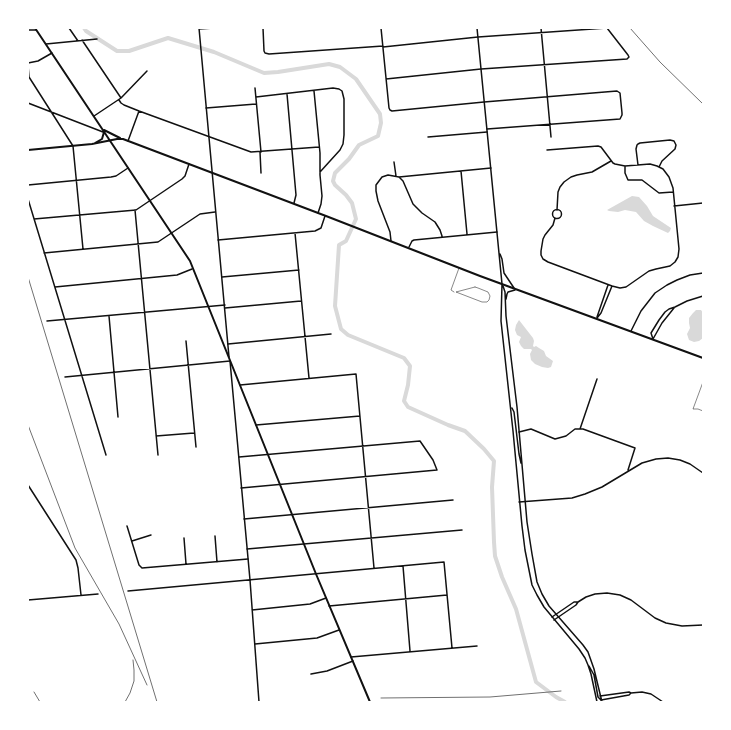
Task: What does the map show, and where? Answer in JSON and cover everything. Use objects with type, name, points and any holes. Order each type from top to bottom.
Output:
[{"type":"main road","points":[[36,29],[190,261],[329,606],[370,702]]},
{"type":"main road","points":[[103,131],[502,284],[703,358]]},
{"type":"main road","points":[[92,144],[102,139],[103,131]]},
{"type":"main road","points":[[28,150],[92,144],[123,139]]},
{"type":"street","points":[[69,28],[78,41]]},
{"type":"street","points":[[214,28],[199,29],[199,33],[250,580],[259,702]]},
{"type":"street","points":[[263,28],[265,53],[269,54],[607,28],[629,57],[627,59],[481,69],[386,79]]},
{"type":"street","points":[[382,28],[386,79],[390,110],[392,111],[617,91],[620,95],[622,113],[622,117],[620,118],[428,137]]},
{"type":"street","points":[[477,28],[502,284],[501,320],[511,408],[519,502],[532,585],[544,607],[579,649],[593,672],[598,697],[602,701]]},
{"type":"street","points":[[540,28],[551,137]]},
{"type":"street","points":[[28,30],[36,29]]},
{"type":"street","points":[[46,44],[97,39]]},
{"type":"street","points":[[82,40],[124,105],[245,151],[260,152],[319,146]]},
{"type":"street","points":[[28,63],[38,61],[52,53]]},
{"type":"street","points":[[28,66],[29,77],[73,146],[83,249]]},
{"type":"street","points":[[94,116],[120,99],[147,71]]},
{"type":"street","points":[[255,88],[261,173]]},
{"type":"street","points":[[256,97],[333,88],[342,91],[344,99],[343,144],[340,150],[320,172]]},
{"type":"street","points":[[314,91],[322,200],[318,213]]},
{"type":"street","points":[[287,94],[296,195],[294,204]]},
{"type":"street","points":[[28,103],[103,131]]},
{"type":"street","points":[[206,108],[256,104]]},
{"type":"street","points":[[128,141],[140,111]]},
{"type":"street","points":[[638,164],[636,149],[638,144],[670,140],[674,141],[676,146],[675,149],[662,161],[659,167]]},
{"type":"street","points":[[547,150],[598,146],[601,147],[615,164],[625,166],[645,164],[659,167],[669,177],[672,184],[679,254],[676,262],[668,267],[649,271],[626,287],[620,288],[608,285],[545,260],[542,257],[541,248],[544,238],[553,225],[555,218]]},
{"type":"street","points":[[555,218],[552,216],[552,213],[556,210],[558,192],[564,182],[576,175],[592,172],[611,161]]},
{"type":"street","points":[[394,162],[396,176]]},
{"type":"street","points":[[34,219],[135,210],[183,178],[190,164]]},
{"type":"street","points":[[625,166],[625,173],[628,180],[642,180],[659,193],[673,192]]},
{"type":"street","points":[[28,185],[116,176],[128,168]]},
{"type":"street","points":[[391,241],[390,232],[378,201],[376,189],[378,182],[382,178],[388,175],[399,177],[491,168]]},
{"type":"street","points":[[460,171],[467,235]]},
{"type":"street","points":[[399,177],[405,184],[413,204],[422,213],[435,222],[442,237]]},
{"type":"street","points":[[28,199],[106,455]]},
{"type":"street","points":[[674,206],[703,204]]},
{"type":"street","points":[[135,210],[158,455]]},
{"type":"street","points":[[555,218],[559,218],[561,215],[560,211],[556,210]]},
{"type":"street","points":[[44,253],[158,242],[200,214],[216,212]]},
{"type":"street","points":[[218,240],[315,231],[321,228],[326,216]]},
{"type":"street","points":[[409,248],[414,240],[497,232]]},
{"type":"street","points":[[295,233],[309,378]]},
{"type":"street","points":[[499,252],[502,259],[504,272],[516,289],[508,292],[505,301]]},
{"type":"street","points":[[55,287],[177,275],[192,269]]},
{"type":"street","points":[[222,277],[299,270]]},
{"type":"street","points":[[631,331],[640,311],[655,293],[678,280],[690,275],[703,273]]},
{"type":"street","points":[[502,284],[529,537],[537,582],[545,600],[588,652],[602,701]]},
{"type":"street","points":[[597,318],[608,285]]},
{"type":"street","points":[[597,318],[601,313],[612,286]]},
{"type":"street","points":[[653,339],[651,333],[659,320],[669,309],[703,296]]},
{"type":"street","points":[[47,322],[145,312],[302,301]]},
{"type":"street","points":[[653,339],[662,323],[675,307]]},
{"type":"street","points":[[109,316],[118,417]]},
{"type":"street","points":[[228,344],[331,334]]},
{"type":"street","points":[[186,341],[196,447]]},
{"type":"street","points":[[65,377],[230,361]]},
{"type":"street","points":[[240,385],[356,374],[374,568]]},
{"type":"street","points":[[580,429],[598,379]]},
{"type":"street","points":[[511,408],[514,412],[522,471]]},
{"type":"street","points":[[256,426],[360,416]]},
{"type":"street","points":[[519,432],[531,428],[555,438],[566,436],[575,429],[583,429],[635,448],[628,471]]},
{"type":"street","points":[[156,436],[194,432]]},
{"type":"street","points":[[238,457],[420,441],[437,470],[241,488]]},
{"type":"street","points":[[519,502],[572,498],[585,494],[602,487],[649,460],[668,458],[680,460],[703,472]]},
{"type":"street","points":[[28,485],[76,560],[81,596]]},
{"type":"street","points":[[244,519],[453,500]]},
{"type":"street","points":[[127,526],[139,565],[144,569],[248,559]]},
{"type":"street","points":[[247,549],[462,530]]},
{"type":"street","points":[[132,541],[151,535]]},
{"type":"street","points":[[215,536],[217,562]]},
{"type":"street","points":[[184,538],[186,565]]},
{"type":"street","points":[[128,591],[444,562],[452,648]]},
{"type":"street","points":[[403,566],[410,652]]},
{"type":"street","points":[[554,620],[586,597],[603,593],[616,594],[632,600],[655,618],[666,624],[682,626],[703,625]]},
{"type":"street","points":[[28,600],[98,594]]},
{"type":"street","points":[[329,606],[447,595]]},
{"type":"street","points":[[252,610],[310,604],[326,598]]},
{"type":"street","points":[[552,618],[574,602],[578,602]]},
{"type":"street","points":[[255,644],[317,638],[340,630]]},
{"type":"street","points":[[351,657],[478,646]]},
{"type":"street","points":[[311,674],[327,671],[353,660]]},
{"type":"street","points":[[588,665],[597,702]]},
{"type":"street","points":[[600,696],[642,692],[648,693],[664,702]]},
{"type":"street","points":[[602,701],[630,695],[631,693]]},
{"type":"street","points":[[688,702],[696,702]]},
{"type":"lane","points":[[456,292],[476,288],[488,292],[490,298],[487,302],[482,302],[456,292],[451,290],[460,267]]},
{"type":"lane","points":[[703,382],[693,409],[703,411]]},
{"type":"shaded area","points":[[632,196],[639,197],[653,216],[671,228],[670,231],[668,233],[644,221],[636,212],[625,210],[618,212],[607,210]]},
{"type":"shaded area","points":[[696,310],[701,310],[703,313],[703,338],[694,342],[689,340],[687,334],[690,328],[689,318]]},
{"type":"shaded area","points":[[519,320],[533,338],[533,346],[536,346],[544,351],[546,356],[553,361],[551,367],[542,367],[535,364],[531,360],[530,354],[532,350],[524,349],[521,346],[519,342],[521,337],[517,335],[515,330]]},
{"type":"waterway","points":[[84,28],[86,31],[117,51],[129,51],[168,38],[214,52],[264,73],[329,64],[340,67],[356,79],[380,114],[381,123],[378,136],[359,145],[349,159],[335,173],[333,181],[352,203],[356,219],[346,241],[339,245],[335,306],[341,329],[348,335],[404,358],[410,366],[408,385],[404,401],[408,407],[465,431],[494,461],[492,487],[495,556],[502,577],[516,609],[536,682],[565,702]]},
{"type":"railway","points":[[630,28],[660,62],[703,104]]},
{"type":"railway","points":[[28,277],[157,702]]},
{"type":"railway","points":[[28,425],[75,548],[119,624],[147,685]]},
{"type":"railway","points":[[125,702],[134,681],[133,660]]},
{"type":"railway","points":[[381,698],[490,697],[561,691]]},
{"type":"railway","points":[[34,692],[40,702]]}]
